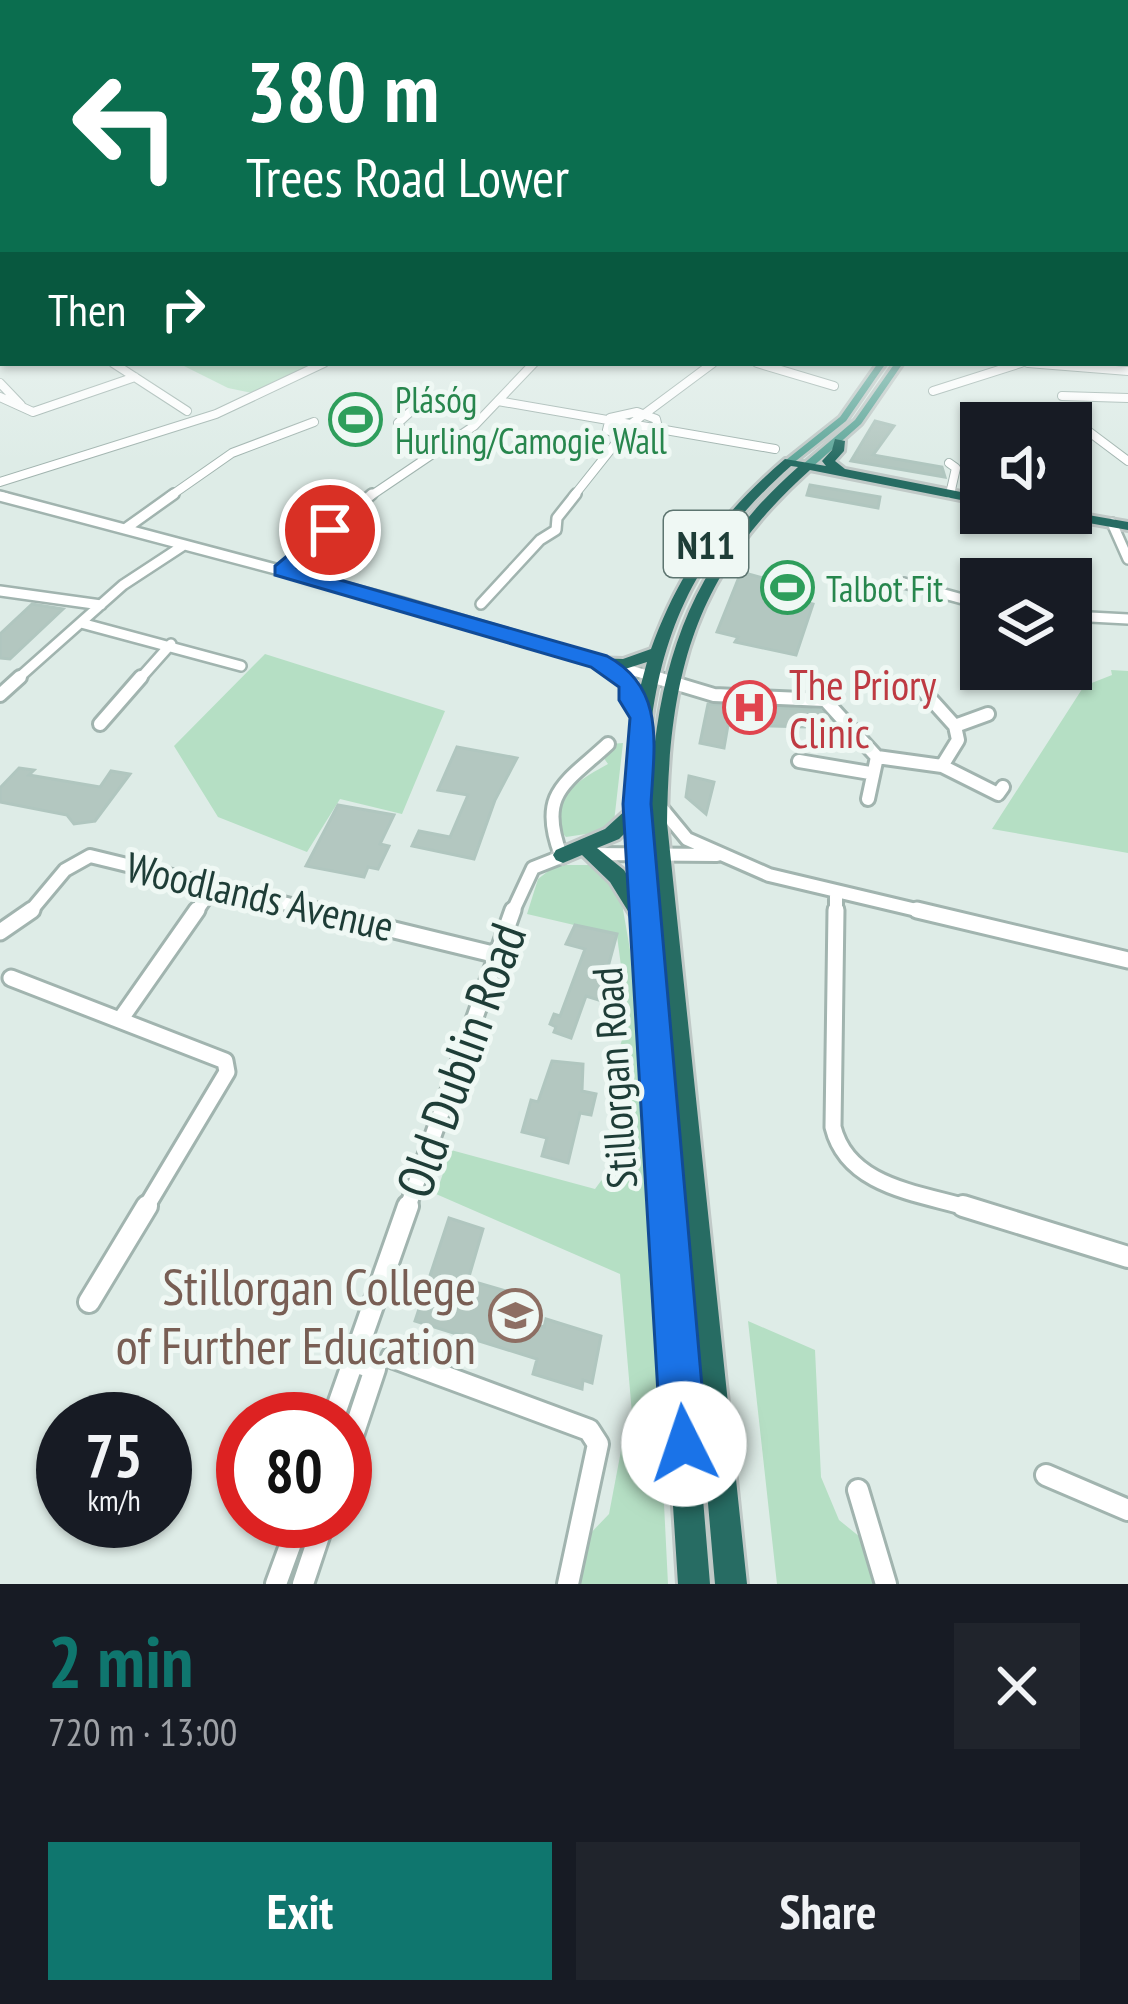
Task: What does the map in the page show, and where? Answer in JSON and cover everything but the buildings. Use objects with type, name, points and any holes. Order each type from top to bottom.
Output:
[{"type":"highway","points":[[838,441],[838,451],[828,461],[847,476]]},
{"type":"highway","points":[[789,462],[960,496]]},
{"type":"highway","name":"Stillorgan Road","points":[[731,1584],[648,806],[636,766],[658,652],[681,592],[711,536],[733,510],[789,462]]},
{"type":"highway","name":"Stillorgan Road","points":[[648,806],[681,643],[719,558],[757,509],[806,466]]},
{"type":"highway","points":[[1092,519],[1128,526]]},
{"type":"highway","points":[[599,662],[624,664],[658,652]]},
{"type":"highway","points":[[599,662],[624,675],[642,718]]},
{"type":"highway","points":[[562,855],[612,834],[648,806]]},
{"type":"highway","name":"Stillorgan Road","points":[[652,852],[644,922],[694,1584]]},
{"type":"highway","name":"N11","points":[[591,854],[617,877],[644,922]]},
{"type":"main road","name":"Stillorgan Road","points":[[789,462],[843,419],[880,366]]},
{"type":"main road","name":"Stillorgan Road","points":[[806,466],[878,399],[897,366]]},
{"type":"main road","points":[[806,449],[824,451],[838,441]]},
{"type":"street","points":[[118,366],[188,411]]},
{"type":"street","points":[[318,366],[206,418],[14,477],[2,489],[125,529],[672,682],[736,698],[825,700],[877,757],[942,766],[998,794],[1003,787]]},
{"type":"street","points":[[283,571],[362,502],[450,444],[531,366]]},
{"type":"street","points":[[481,604],[540,540],[556,530],[556,518],[631,424],[709,366]]},
{"type":"street","points":[[767,366],[834,386]]},
{"type":"street","points":[[933,391],[1014,366]]},
{"type":"street","points":[[1063,366],[1128,371]]},
{"type":"street","points":[[0,397],[33,412],[135,377]]},
{"type":"street","points":[[0,383],[23,402],[18,406]]},
{"type":"street","points":[[1062,396],[1128,398]]},
{"type":"street","points":[[498,401],[776,449]]},
{"type":"street","points":[[410,412],[398,423],[403,432],[450,444]]},
{"type":"street","points":[[608,420],[623,413],[645,413],[661,429]]},
{"type":"street","points":[[608,420],[607,430],[621,438],[647,438],[661,429]]},
{"type":"street","points":[[125,529],[232,453],[314,422]]},
{"type":"street","points":[[1092,434],[1128,461]]},
{"type":"street","points":[[949,463],[956,468],[950,494]]},
{"type":"street","points":[[1112,523],[1128,559]]},
{"type":"street","points":[[0,695],[101,604],[184,544]]},
{"type":"street","points":[[904,584],[960,599]]},
{"type":"street","points":[[0,590],[101,604]]},
{"type":"street","points":[[1092,617],[1128,619]]},
{"type":"street","points":[[81,623],[235,664],[218,673]]},
{"type":"street","points":[[100,724],[171,644]]},
{"type":"street","points":[[0,671],[21,675]]},
{"type":"street","points":[[919,686],[956,726],[958,740],[942,766]]},
{"type":"street","points":[[956,726],[988,714]]},
{"type":"street","points":[[608,744],[597,765],[551,800],[548,829],[562,855],[717,855]]},
{"type":"street","points":[[868,800],[869,773],[877,757]]},
{"type":"street","points":[[799,761],[869,773]]},
{"type":"street","points":[[648,806],[687,839],[717,855],[836,895],[1128,960]]},
{"type":"street","name":"Old Dublin Road","points":[[342,1392],[532,868],[562,855]]},
{"type":"street","name":"Woodlands Avenue","points":[[0,932],[25,919],[71,863],[90,856],[497,955]]},
{"type":"street","points":[[120,1020],[215,885]]},
{"type":"street","points":[[836,895],[833,1126],[837,1148],[849,1166],[866,1176],[1128,1257]]},
{"type":"street","points":[[11,978],[225,1061],[227,1072],[89,1302]]},
{"type":"street","points":[[392,1358],[589,1430],[598,1444],[568,1584]]},
{"type":"street","points":[[353,1361],[375,1369],[367,1392]]},
{"type":"street","points":[[1046,1475],[1128,1510]]},
{"type":"street","points":[[858,1490],[886,1584]]},
{"type":"street","points":[[275,1584],[288,1548]]},
{"type":"street","points":[[303,1584],[315,1548]]},
{"type":"green space","points":[[184,366],[309,366],[252,393],[228,388]]},
{"type":"green space","points":[[265,654],[445,711],[402,814],[340,799],[307,852],[218,817],[174,746]]},
{"type":"green space","points":[[1111,670],[1128,671],[1128,853],[992,829],[1081,690],[1092,690],[1092,683],[1112,675]]},
{"type":"green space","points":[[623,743],[614,822],[599,832],[566,837],[554,824],[562,802],[581,780],[608,764],[603,757],[610,744]]},
{"type":"green space","points":[[556,865],[598,865],[620,892],[639,1002],[668,1584],[578,1584],[586,1538],[609,1514],[624,1435],[634,1437],[620,1274],[436,1194],[451,1150],[595,1189],[620,1155],[617,1051],[625,1012],[617,935],[527,914],[538,879]]},
{"type":"green space","points":[[748,1321],[815,1350],[821,1477],[839,1520],[860,1537],[873,1584],[777,1584]]},
{"type":"place","name":"Plásóg Hurling/Camogie Wall","points":[[356,420]]},
{"type":"place","name":"Talbot Fit","points":[[787,588]]},
{"type":"place","name":"The Priory Clinic","points":[[750,708]]},
{"type":"place","name":"Stillorgan College of Further Education","points":[[515,1315]]},
{"type":"route","points":[[330,530],[283,571],[599,662],[624,675],[631,687],[642,718],[637,804],[684,1444]]}]
